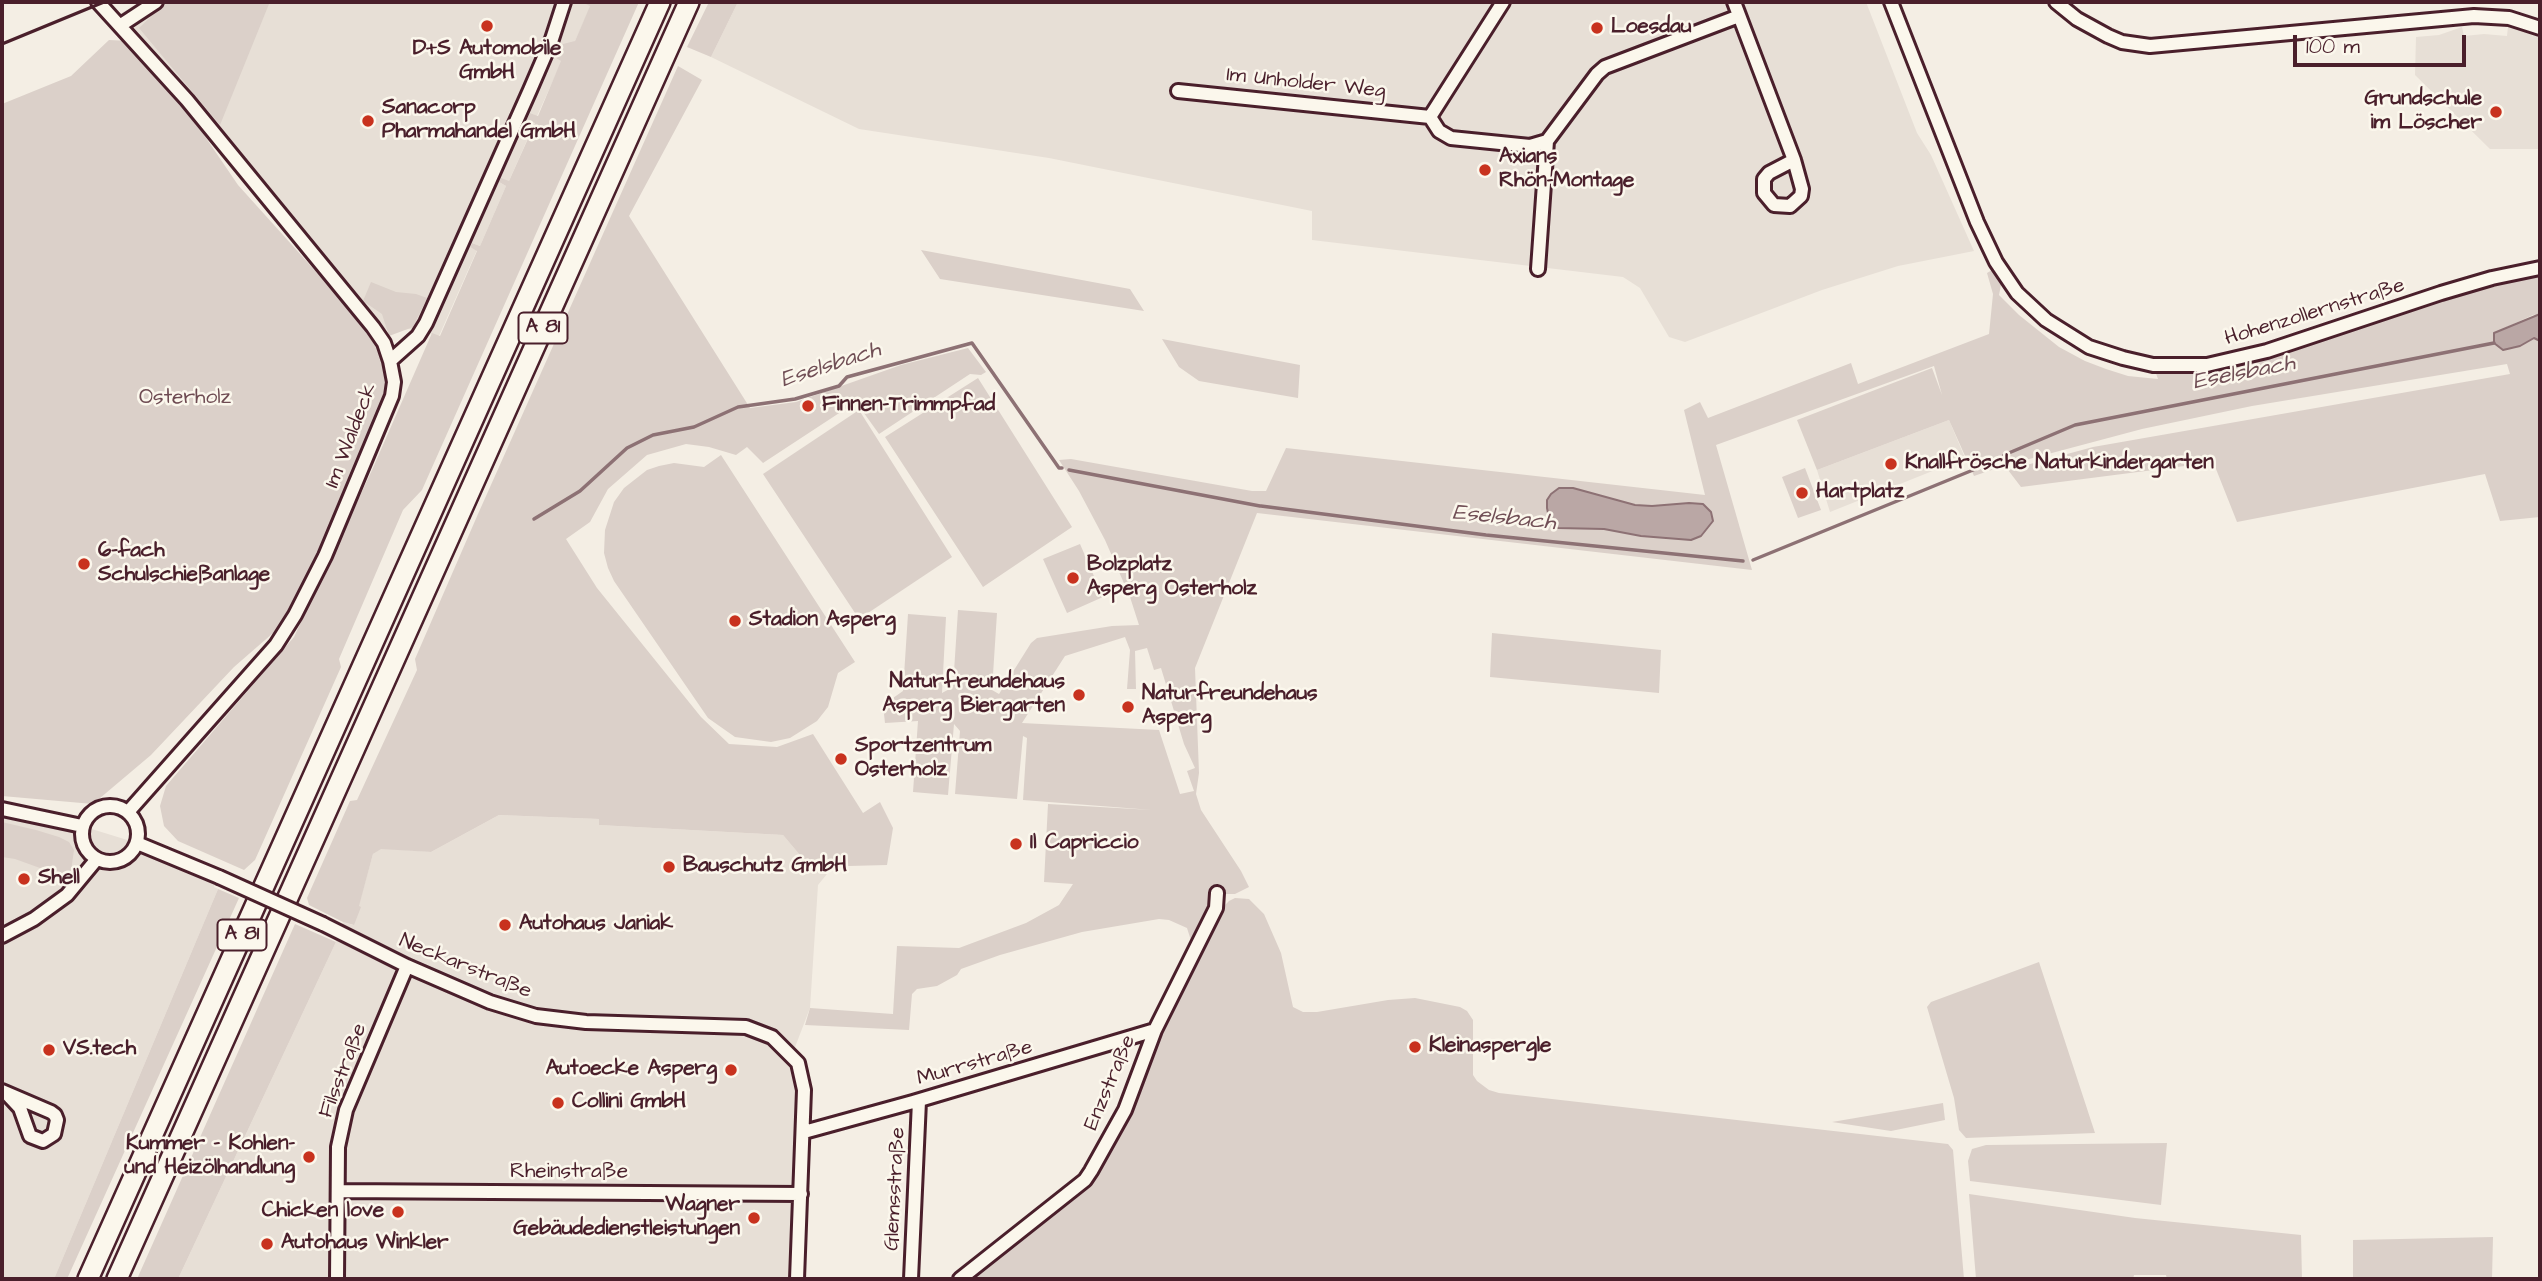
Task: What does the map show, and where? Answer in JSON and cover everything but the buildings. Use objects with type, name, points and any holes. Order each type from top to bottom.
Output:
[{"type":"highway","name":"A 81","points":[[88,1279],[660,2]]},
{"type":"highway","name":"A 81","points":[[117,1279],[689,2]]},
{"type":"street","points":[[98,2],[121,24],[187,100],[373,327],[384,343],[390,361]]},
{"type":"street","points":[[121,24],[156,2]]},
{"type":"street","name":"Im Waldeck","points":[[128,812],[276,645],[295,615],[325,556],[391,396],[394,382],[390,361],[418,336],[426,323],[548,49],[564,2]]},
{"type":"street","points":[[1503,2],[1430,117],[1439,131],[1451,138],[1530,146],[1547,141]]},
{"type":"street","points":[[1734,2],[1794,160]]},
{"type":"street","name":"Hohenzollernstraße","points":[[1891,2],[1976,222],[1996,262],[2017,293],[2046,320],[2089,346],[2153,365],[2207,365],[2267,351],[2492,278],[2540,268]]},
{"type":"street","points":[[2056,2],[2077,19],[2108,36],[2122,42],[2150,46],[2474,16],[2509,18],[2540,28]]},
{"type":"street","points":[[1538,269],[1547,141],[1597,74],[1605,67],[1739,16]]},
{"type":"street","name":"Im Unholder Weg","points":[[1178,91],[1430,117]]},
{"type":"street","points":[[113,806],[128,812],[138,830],[137,844],[125,859],[116,862],[96,860],[85,849],[81,834],[86,818],[98,808],[113,806]]},
{"type":"street","points":[[2,809],[82,826]]},
{"type":"street","name":"Neckarstraße","points":[[137,844],[219,877],[490,1002],[536,1016],[586,1022],[746,1027],[772,1037],[792,1055],[803,1080],[804,1132]]},
{"type":"street","points":[[2,936],[34,919],[67,895],[96,860]]},
{"type":"street","name":"Enzstraße","points":[[960,1279],[1085,1180],[1125,1110],[1155,1030],[1216,908],[1217,894]]},
{"type":"street","name":"Filsstraße","points":[[337,1279],[338,1147],[346,1110],[407,966]]},
{"type":"street","name":"Murrstraße","points":[[804,1132],[919,1101],[1155,1030]]},
{"type":"street","name":"Glemsstraße","points":[[911,1279],[919,1101]]},
{"type":"street","points":[[797,1279],[804,1132]]},
{"type":"street","name":"Rheinstraße","points":[[338,1191],[801,1194]]},
{"type":"shaded area","points":[[144,2],[581,2],[591,6],[575,41],[555,58],[562,61],[537,116],[530,113],[528,119],[535,122],[509,181],[499,182],[506,186],[480,246],[472,243],[470,247],[477,250],[439,336],[409,329],[395,331],[373,327],[113,17]]},
{"type":"shaded area","points":[[738,2],[1866,2],[1917,133],[1931,155],[1974,251],[1898,266],[1822,290],[1685,342],[1669,337],[1640,288],[1623,277],[1312,240],[1312,211],[1049,158],[859,129],[711,57]]},
{"type":"shaded area","name":"Grundschule im Löscher","points":[[2462,27],[2464,36],[2507,36],[2508,27],[2540,36],[2540,149],[2490,149],[2415,75],[2416,37],[2439,35]]},
{"type":"shaded area","points":[[2540,314],[2540,341],[2534,338],[2520,346],[2503,350],[2494,343],[2494,333]]},
{"type":"shaded area","name":"Knallfrösche Naturkindergarten","points":[[1949,420],[1965,458],[1830,512],[1817,470]]},
{"type":"shaded area","points":[[1559,488],[1573,488],[1635,505],[1703,504],[1711,512],[1713,521],[1701,536],[1691,540],[1641,536],[1604,529],[1558,528],[1550,523],[1547,500]]},
{"type":"shaded area","points":[[2,809],[82,826],[137,843],[219,877],[214,887],[218,889],[54,1279],[2,1279]]},
{"type":"shaded area","points":[[499,815],[599,819],[599,825],[783,835],[810,867],[827,874],[818,885],[810,1008],[792,1055],[801,1072],[797,1279],[178,1279],[343,922],[353,925],[373,854],[381,848],[431,852]]},
{"type":"green space","points":[[175,2],[269,4],[220,125],[139,28],[163,5]]},
{"type":"green space","points":[[581,2],[639,2],[422,490],[403,510],[339,659],[341,667],[255,860],[244,870],[178,841],[164,826],[160,806],[166,786],[294,637],[432,333],[440,336],[477,251],[470,247],[472,243],[480,246],[506,186],[499,182],[501,178],[509,181],[535,123],[527,119],[530,113],[538,116],[561,61],[554,57],[563,44],[575,41],[590,6]]},
{"type":"green space","points":[[709,2],[738,2],[711,57],[687,47]]},
{"type":"green space","name":"Osterholz","points":[[109,40],[130,41],[204,135],[238,185],[337,295],[379,350],[388,379],[383,400],[288,620],[234,667],[151,755],[93,804],[2,796],[2,104],[71,76]]},
{"type":"green space","points":[[678,66],[702,80],[629,216],[750,408],[796,402],[901,365],[968,348],[986,372],[981,375],[970,374],[879,434],[856,402],[763,463],[747,447],[736,455],[686,444],[647,455],[608,489],[590,522],[566,539],[597,588],[701,717],[729,744],[777,747],[813,734],[863,813],[880,802],[893,828],[887,865],[810,867],[783,835],[599,825],[599,819],[499,815],[431,852],[381,849],[373,854],[359,906],[361,907],[354,925],[343,922],[309,905],[307,898],[350,801],[357,800],[417,670],[415,659]]},
{"type":"green space","points":[[921,250],[1130,289],[1144,311],[940,279]]},
{"type":"green space","points":[[1999,266],[2002,280],[1999,295],[2059,347],[2106,369],[2128,376],[2158,379],[2153,365],[2207,365],[2540,268],[2540,314],[2494,333],[2520,346],[2535,338],[2540,341],[2540,517],[2500,521],[2485,474],[2237,522],[2216,469],[2208,463],[2021,487],[2008,470],[2093,447],[2510,374],[2507,364],[2252,406],[2142,429],[1974,476],[1949,420],[1817,470],[1797,420],[1932,368],[1942,395],[1934,366],[1716,445],[1752,570],[1257,513],[1195,668],[1199,773],[1196,794],[1201,810],[1249,887],[1235,894],[1217,894],[1194,950],[1187,928],[1169,920],[1159,919],[1082,932],[1000,955],[961,969],[957,975],[937,986],[917,989],[912,994],[909,1030],[805,1025],[810,1008],[893,1014],[897,946],[959,948],[1026,923],[1059,905],[1073,884],[1044,882],[1048,804],[1152,810],[1023,800],[1027,738],[1023,736],[1017,799],[955,794],[960,731],[954,724],[948,795],[913,792],[918,721],[885,723],[883,705],[903,691],[908,614],[946,617],[942,693],[953,687],[958,610],[997,613],[992,690],[999,694],[1031,643],[1037,638],[1112,626],[1139,625],[1105,540],[1059,460],[1071,459],[1252,491],[1266,491],[1286,448],[1705,495],[1684,410],[1700,402],[1708,418],[1851,363],[1858,384],[1989,334],[1993,294],[1987,273]],"holes":[[[1573,488],[1635,505],[1689,503],[1701,536],[1690,540],[1641,536],[1604,529],[1558,528]],[[1125,637],[1130,650],[1127,689],[1136,689],[1135,651],[1147,648],[1154,670],[1161,668],[1184,744],[1195,768],[1187,771],[1194,791],[1180,794],[1159,730],[1022,723],[1065,656]]]},
{"type":"green space","points":[[371,282],[396,292],[427,298],[413,327],[389,336],[382,314],[363,301]]},
{"type":"green space","points":[[1162,339],[1300,365],[1298,398],[1199,381],[1179,367]]},
{"type":"green space","points":[[978,378],[1072,527],[983,587],[885,437]]},
{"type":"green space","points":[[859,410],[952,557],[859,619],[763,474]]},
{"type":"green space","name":"Stadion Asperg","points":[[721,455],[855,662],[838,673],[828,707],[817,721],[790,738],[771,742],[735,737],[708,718],[614,581],[604,553],[605,530],[614,502],[624,488],[647,470],[674,463],[704,467]]},
{"type":"green space","name":"Hartplatz","points":[[1805,468],[1821,510],[1798,518],[1782,477]]},
{"type":"green space","name":"Bolzplatz Asperg Osterholz","points":[[1080,544],[1103,597],[1067,613],[1043,559]]},
{"type":"green space","points":[[1492,633],[1661,650],[1659,693],[1490,677]]},
{"type":"green space","points":[[2,822],[69,842],[74,850],[71,871],[65,877],[2,857]]},
{"type":"green space","points":[[218,889],[239,898],[67,1279],[54,1279]]},
{"type":"green space","points":[[1235,898],[1249,899],[1264,914],[1281,953],[1293,1007],[1303,1012],[1317,1012],[1415,998],[1460,1007],[1467,1011],[1473,1020],[1473,1075],[1489,1090],[1948,1144],[1953,1150],[1964,1279],[960,1279],[1091,1171],[1155,1030],[1216,914]]},
{"type":"green space","points":[[295,924],[336,942],[178,1279],[137,1279]]},
{"type":"green space","points":[[2039,962],[2095,1133],[1966,1138],[1959,1130],[1954,1098],[1927,1007],[1931,1002]]},
{"type":"green space","points":[[1943,1103],[1945,1120],[1891,1131],[1832,1122]]},
{"type":"green space","points":[[2167,1143],[2161,1205],[1970,1181],[1968,1161],[1972,1149],[1986,1145]]},
{"type":"green space","points":[[1969,1194],[2135,1218],[2301,1235],[2302,1279],[2167,1279],[2166,1275],[2134,1275],[2133,1279],[1976,1279]]},
{"type":"green space","points":[[2493,1237],[2492,1279],[2353,1279],[2353,1240]]},
{"type":"waterway","name":"Eselsbach","points":[[534,519],[580,491],[627,448],[653,435],[694,427],[738,407],[795,399],[839,386],[847,377],[972,343],[1059,468],[1062,468]]},
{"type":"waterway","name":"Eselsbach","points":[[2004,455],[2075,425],[2494,343]]},
{"type":"waterway","name":"Eselsbach","points":[[1753,560],[1995,461]]},
{"type":"waterway","name":"Eselsbach","points":[[1069,470],[1260,506]]},
{"type":"waterway","name":"Eselsbach","points":[[1261,506],[1486,535],[1743,561]]},
{"type":"railway","points":[[2,44],[104,2]]},
{"type":"place","name":"D+S Automobile GmbH","points":[[487,26]]},
{"type":"place","name":"Loesdau","points":[[1597,28]]},
{"type":"place","name":"Grundschule im Löscher","points":[[2496,112]]},
{"type":"place","name":"Sanacorp Pharmahandel GmbH","points":[[368,121]]},
{"type":"place","name":"Axians Rhön-Montage","points":[[1485,170]]},
{"type":"place","name":"Finnen-Trimmpfad","points":[[808,406]]},
{"type":"place","name":"Knallfrösche Naturkindergarten","points":[[1891,464]]},
{"type":"place","name":"Hartplatz","points":[[1802,493]]},
{"type":"place","name":"6-fach Schulschießanlage","points":[[84,564]]},
{"type":"place","name":"Bolzplatz Asperg Osterholz","points":[[1073,578]]},
{"type":"place","name":"Stadion Asperg","points":[[735,621]]},
{"type":"place","name":"Naturfreundehaus Asperg Biergarten","points":[[1079,695]]},
{"type":"place","name":"Naturfreundehaus Asperg","points":[[1128,707]]},
{"type":"place","name":"Sportzentrum Osterholz","points":[[841,759]]},
{"type":"place","name":"Il Capriccio","points":[[1016,844]]},
{"type":"place","name":"Bauschutz GmbH","points":[[669,867]]},
{"type":"place","name":"Shell","points":[[24,879]]},
{"type":"place","name":"Autohaus Janiak","points":[[505,925]]},
{"type":"place","name":"Kleinaspergle","points":[[1415,1047]]},
{"type":"place","name":"VS.tech","points":[[49,1050]]},
{"type":"place","name":"Autoecke Asperg","points":[[731,1070]]},
{"type":"place","name":"Collini GmbH","points":[[558,1103]]},
{"type":"place","name":"Kummer - Kohlen- und Heizölhandlung","points":[[309,1157]]},
{"type":"place","name":"Chicken love","points":[[398,1212]]},
{"type":"place","name":"Wagner Gebäudedienstleistungen","points":[[754,1218]]},
{"type":"place","name":"Autohaus Winkler","points":[[267,1244]]}]
